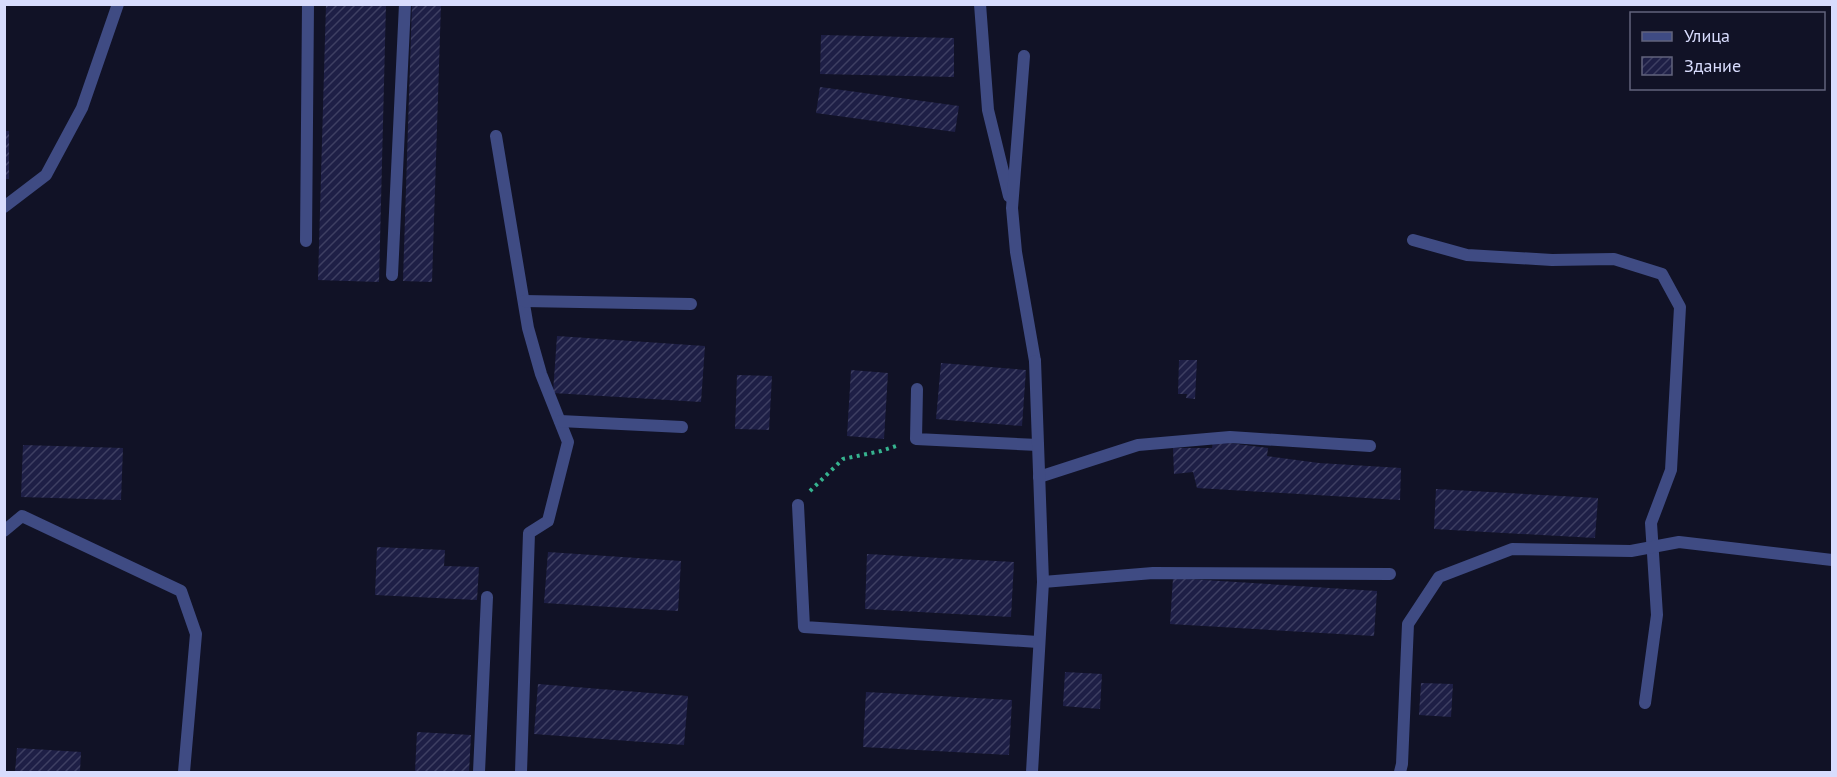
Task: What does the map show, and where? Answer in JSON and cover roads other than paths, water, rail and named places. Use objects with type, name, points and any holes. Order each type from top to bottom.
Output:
[{"type":"street","points":[[4,207],[46,175],[82,108],[118,4]]},
{"type":"street","points":[[306,241],[308,4]]},
{"type":"street","points":[[392,275],[405,4]]},
{"type":"street","points":[[980,4],[988,110],[1012,208],[1035,361],[1043,582],[1032,772]]},
{"type":"street","points":[[1012,208],[1024,56]]},
{"type":"street","points":[[496,136],[528,328],[541,374],[567,442],[548,521],[530,533],[521,772]]},
{"type":"street","points":[[1413,240],[1467,255],[1552,260],[1614,259],[1662,274],[1680,307],[1671,470],[1651,523],[1657,615],[1645,703]]},
{"type":"street","points":[[524,301],[691,304]]},
{"type":"street","points":[[917,389],[916,439],[1038,445]]},
{"type":"street","points":[[560,421],[682,427]]},
{"type":"street","points":[[1039,477],[1138,445],[1230,437],[1370,446]]},
{"type":"street","points":[[798,505],[804,627],[1038,642]]},
{"type":"street","points":[[4,531],[22,516],[181,591],[196,634],[184,772]]},
{"type":"street","points":[[1402,770],[1408,624],[1438,577],[1512,549],[1631,550],[1679,542],[1833,560]]},
{"type":"street","points":[[1043,582],[1153,573],[1390,574]]},
{"type":"street","points":[[479,772],[487,597]]}]
